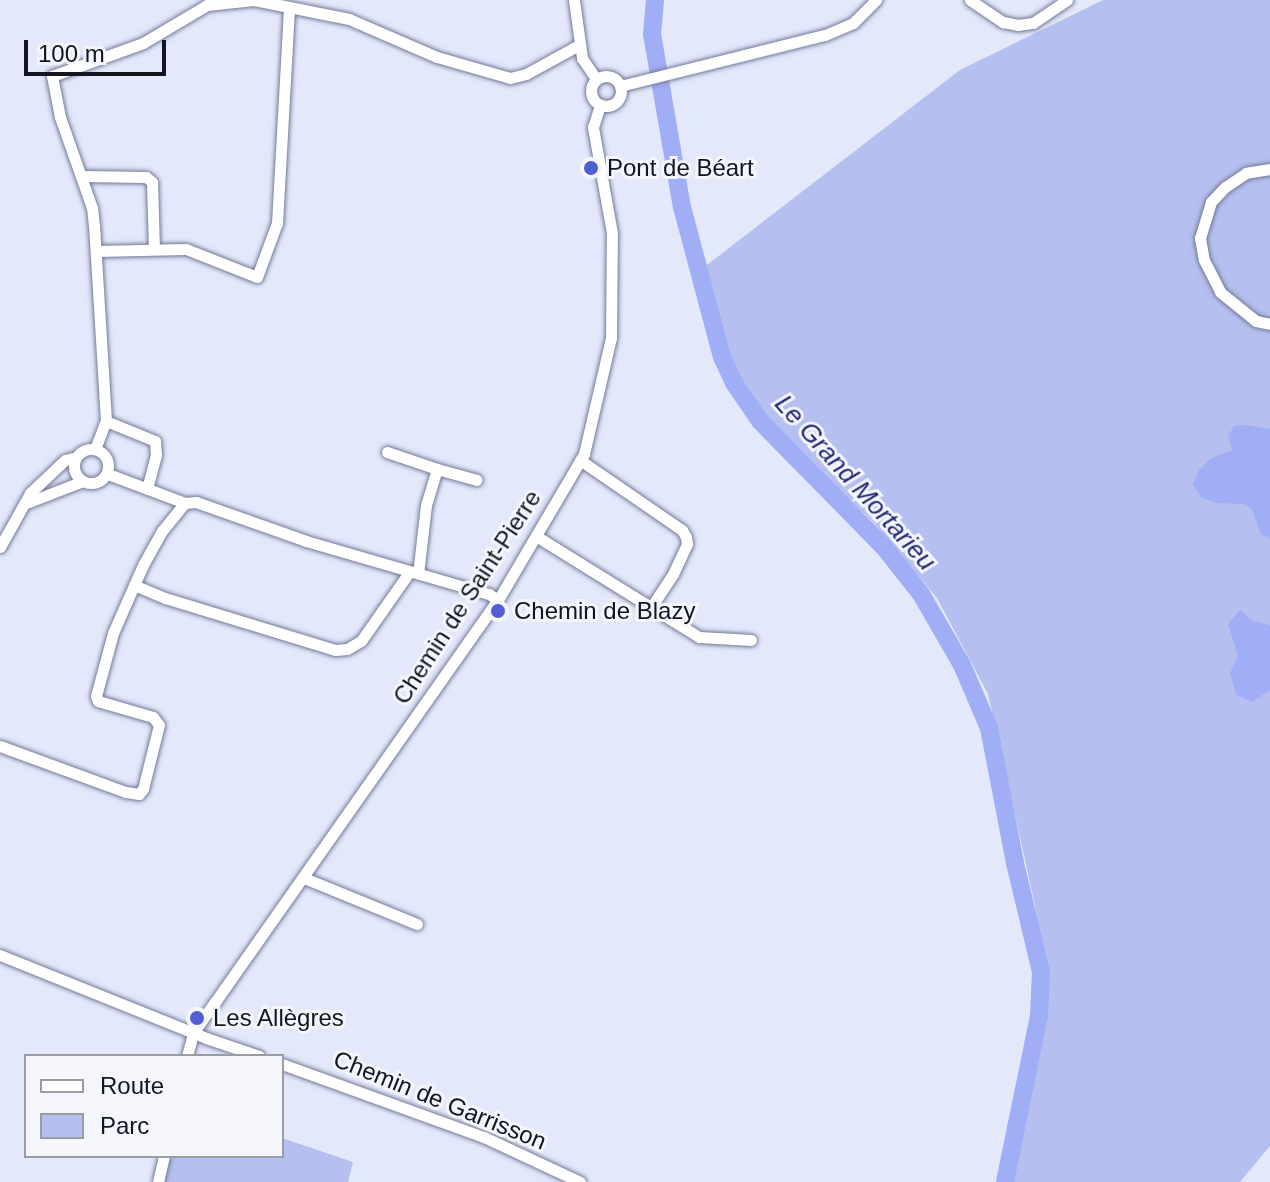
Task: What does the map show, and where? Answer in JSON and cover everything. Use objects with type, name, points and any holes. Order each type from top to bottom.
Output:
[{"type":"street","points":[[0,547],[23,504],[45,475],[65,460],[95,449],[106,421],[92,208],[60,117],[52,76],[143,43],[207,5],[254,0],[349,19],[437,57],[510,78],[526,74],[579,45]]},
{"type":"street","points":[[574,0],[579,45],[585,66],[596,79]]},
{"type":"street","points":[[620,86],[825,35],[853,23],[876,0]]},
{"type":"street","points":[[970,0],[1003,22],[1018,25],[1033,23],[1067,0]]},
{"type":"street","points":[[96,251],[186,249],[257,277],[277,223],[289,7]]},
{"type":"street","points":[[610,76],[620,86],[618,100],[609,106],[600,105],[590,90],[596,79],[610,76]]},
{"type":"street","name":"Chemin de Saint-Pierre","points":[[188,1054],[193,1033],[498,600],[580,460],[611,338],[612,233],[593,127],[600,105]]},
{"type":"street","points":[[1270,169],[1246,173],[1225,187],[1211,202],[1200,238],[1204,260],[1220,292],[1256,321],[1270,324]]},
{"type":"street","points":[[82,176],[146,177],[152,182],[154,248]]},
{"type":"street","points":[[106,421],[155,441],[156,455],[147,489]]},
{"type":"street","points":[[95,449],[108,458],[108,474]]},
{"type":"street","points":[[387,452],[477,480]]},
{"type":"street","points":[[73,458],[74,475],[83,481]]},
{"type":"street","points":[[580,460],[682,530],[686,537],[687,544],[673,574],[650,609]]},
{"type":"street","points":[[134,585],[165,598],[335,650],[347,649],[361,641],[414,572],[426,505],[437,469]]},
{"type":"street","points":[[23,504],[108,474],[190,503],[489,594],[498,600]]},
{"type":"street","points":[[0,746],[139,794],[143,789],[159,725],[153,717],[98,701],[96,696],[113,633],[134,585],[162,531],[190,503]]},
{"type":"street","points":[[536,536],[699,637],[751,640]]},
{"type":"street","points":[[304,878],[417,924]]},
{"type":"street","points":[[0,955],[253,1054]]},
{"type":"street","name":"Chemin de Garrisson","points":[[284,1065],[373,1094],[484,1137],[580,1182]]},
{"type":"street","points":[[158,1182],[164,1158]]},
{"type":"green space","points":[[1103,0],[1270,0],[1270,1146],[1240,1182],[1011,1182],[1049,993],[1035,905],[988,694],[937,598],[874,523],[771,424],[733,370],[703,268],[960,70]]},
{"type":"green space","points":[[284,1139],[353,1162],[348,1182],[163,1182],[168,1158],[284,1158]]},
{"type":"shaded area","points":[[1234,426],[1270,429],[1270,539],[1261,534],[1252,509],[1243,504],[1216,503],[1201,497],[1193,485],[1199,470],[1210,459],[1232,450],[1228,436]]},
{"type":"shaded area","points":[[1240,610],[1253,621],[1270,625],[1270,690],[1252,702],[1236,694],[1230,673],[1238,656],[1228,624]]},
{"type":"waterway","name":"Le Grand Mortarieu","points":[[655,0],[652,34],[682,207],[722,357],[734,383],[760,421],[883,546],[921,594],[962,665],[989,728],[1015,863],[1041,972],[1039,1016],[1005,1182]]},
{"type":"place","name":"Pont de Béart","points":[[591,168]]},
{"type":"place","name":"Chemin de Blazy","points":[[498,611]]},
{"type":"place","name":"Les Allègres","points":[[197,1018]]}]
